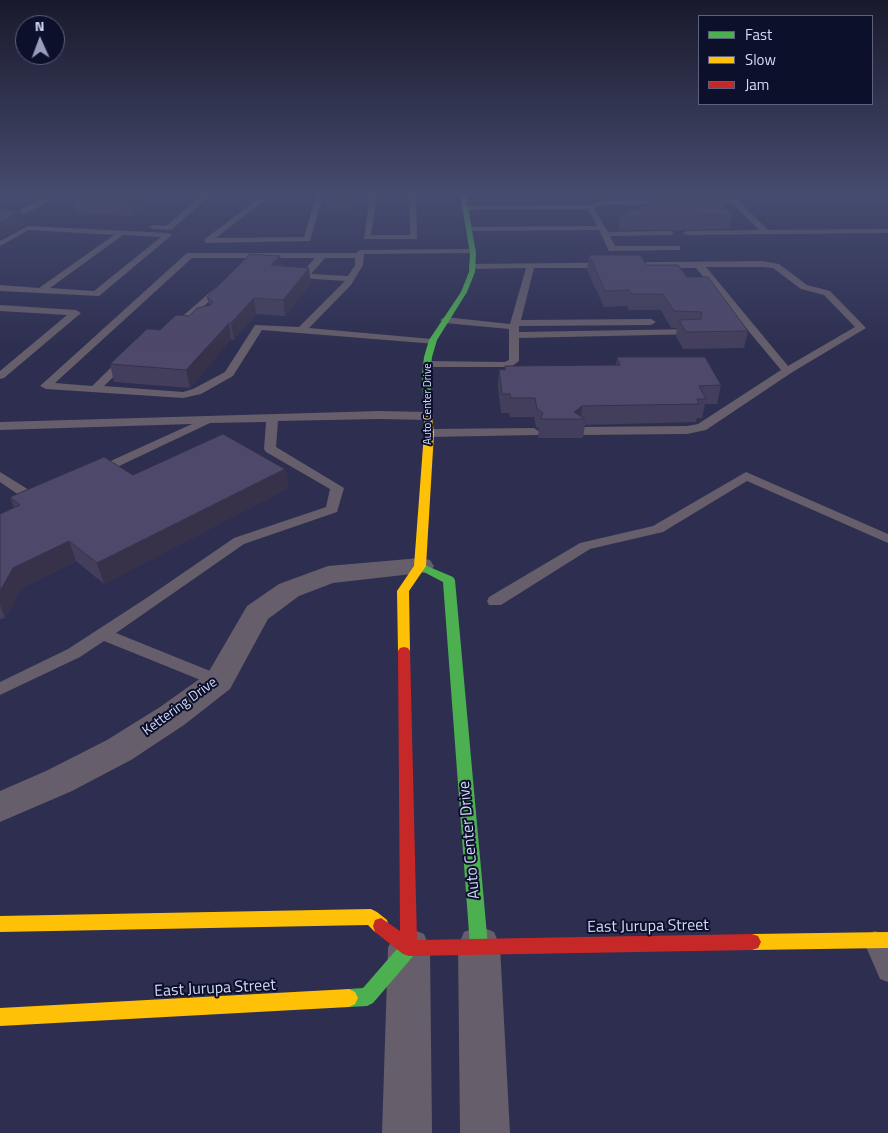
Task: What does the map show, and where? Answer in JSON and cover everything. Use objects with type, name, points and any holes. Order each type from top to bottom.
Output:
[{"type":"street","name":"Auto Center Drive","points":[[472,250],[472,266],[464,292],[432,342],[427,364],[429,433],[420,566],[449,580],[479,946],[485,1133]]},
{"type":"street","name":"Kettering Drive","points":[[0,807],[59,782],[119,750],[172,716],[219,681],[257,613],[289,590],[328,575],[420,566]]},
{"type":"street","points":[[407,1133],[409,948],[403,591],[420,566]]},
{"type":"street","points":[[0,924],[371,917],[409,948]]},
{"type":"street","name":"East Jurupa Street","points":[[0,1017],[367,997],[409,948],[881,940]]},
{"type":"lane","points":[[42,290],[100,248]]},
{"type":"lane","points":[[0,288],[96,294],[152,248]]},
{"type":"lane","points":[[611,248],[677,248]]},
{"type":"lane","points":[[301,330],[323,310],[351,279],[359,265],[360,252],[472,250]]},
{"type":"lane","points":[[255,324],[229,374],[197,392],[183,395],[46,386],[190,255],[360,256]]},
{"type":"lane","points":[[242,268],[256,255]]},
{"type":"lane","points":[[322,256],[304,276],[351,279]]},
{"type":"lane","points":[[427,364],[507,365],[514,361],[514,329],[531,265]]},
{"type":"lane","points":[[698,265],[787,371]]},
{"type":"lane","points":[[472,266],[776,266],[804,287],[827,293],[861,328],[787,371],[702,427],[687,430],[580,432]]},
{"type":"lane","points":[[160,331],[191,322],[229,280]]},
{"type":"lane","points":[[0,308],[76,313],[0,376]]},
{"type":"lane","points":[[445,320],[514,329],[694,332]]},
{"type":"lane","points":[[514,329],[651,322]]},
{"type":"lane","points":[[242,330],[255,324],[432,342]]},
{"type":"lane","points":[[95,389],[131,355]]},
{"type":"lane","points":[[0,426],[379,415],[428,416]]},
{"type":"lane","points":[[0,689],[74,653],[239,541],[332,509],[337,488],[270,449],[272,418]]},
{"type":"lane","points":[[89,477],[210,420]]},
{"type":"lane","points":[[429,433],[534,432]]},
{"type":"lane","points":[[0,476],[41,499],[21,508]]},
{"type":"lane","points":[[495,601],[586,546],[658,529],[746,476],[888,538]]},
{"type":"lane","points":[[103,634],[219,681]]},
{"type":"lane","points":[[881,940],[888,971]]},
{"type":"building","points":[[250,254],[280,256],[271,265],[309,268],[283,300],[254,298],[186,370],[110,364],[147,329],[160,330],[176,315],[189,316],[197,308],[211,305],[213,302],[207,297]]},
{"type":"building","points":[[589,255],[640,255],[647,265],[678,265],[687,277],[708,277],[748,331],[686,332],[679,320],[701,319],[702,312],[674,311],[663,294],[631,294],[629,290],[605,291]]},
{"type":"building","points":[[617,357],[705,357],[721,385],[699,386],[706,399],[697,399],[699,404],[582,406],[574,412],[585,419],[540,419],[543,413],[537,409],[535,398],[511,398],[510,394],[502,394],[499,369],[505,370],[505,366],[620,365]]},
{"type":"building","points":[[223,434],[285,469],[97,563],[69,541],[13,568],[0,591],[0,514],[20,505],[10,497],[104,457],[133,475]]},
{"type":"traffic: fast","points":[[428,417],[426,375],[428,357],[433,340],[464,292],[472,272],[472,248]]},
{"type":"traffic: fast","points":[[420,566],[449,580],[479,946]]},
{"type":"traffic: fast","points":[[349,998],[367,997],[409,948]]},
{"type":"traffic: slow","points":[[404,651],[403,591],[420,566],[429,433],[428,417]]},
{"type":"traffic: slow","points":[[0,924],[371,917],[381,926]]},
{"type":"traffic: slow","points":[[752,942],[888,940]]},
{"type":"traffic: slow","points":[[0,1017],[349,998]]},
{"type":"traffic: jam","points":[[404,651],[409,948]]},
{"type":"traffic: jam","points":[[381,926],[409,948],[752,942]]}]
